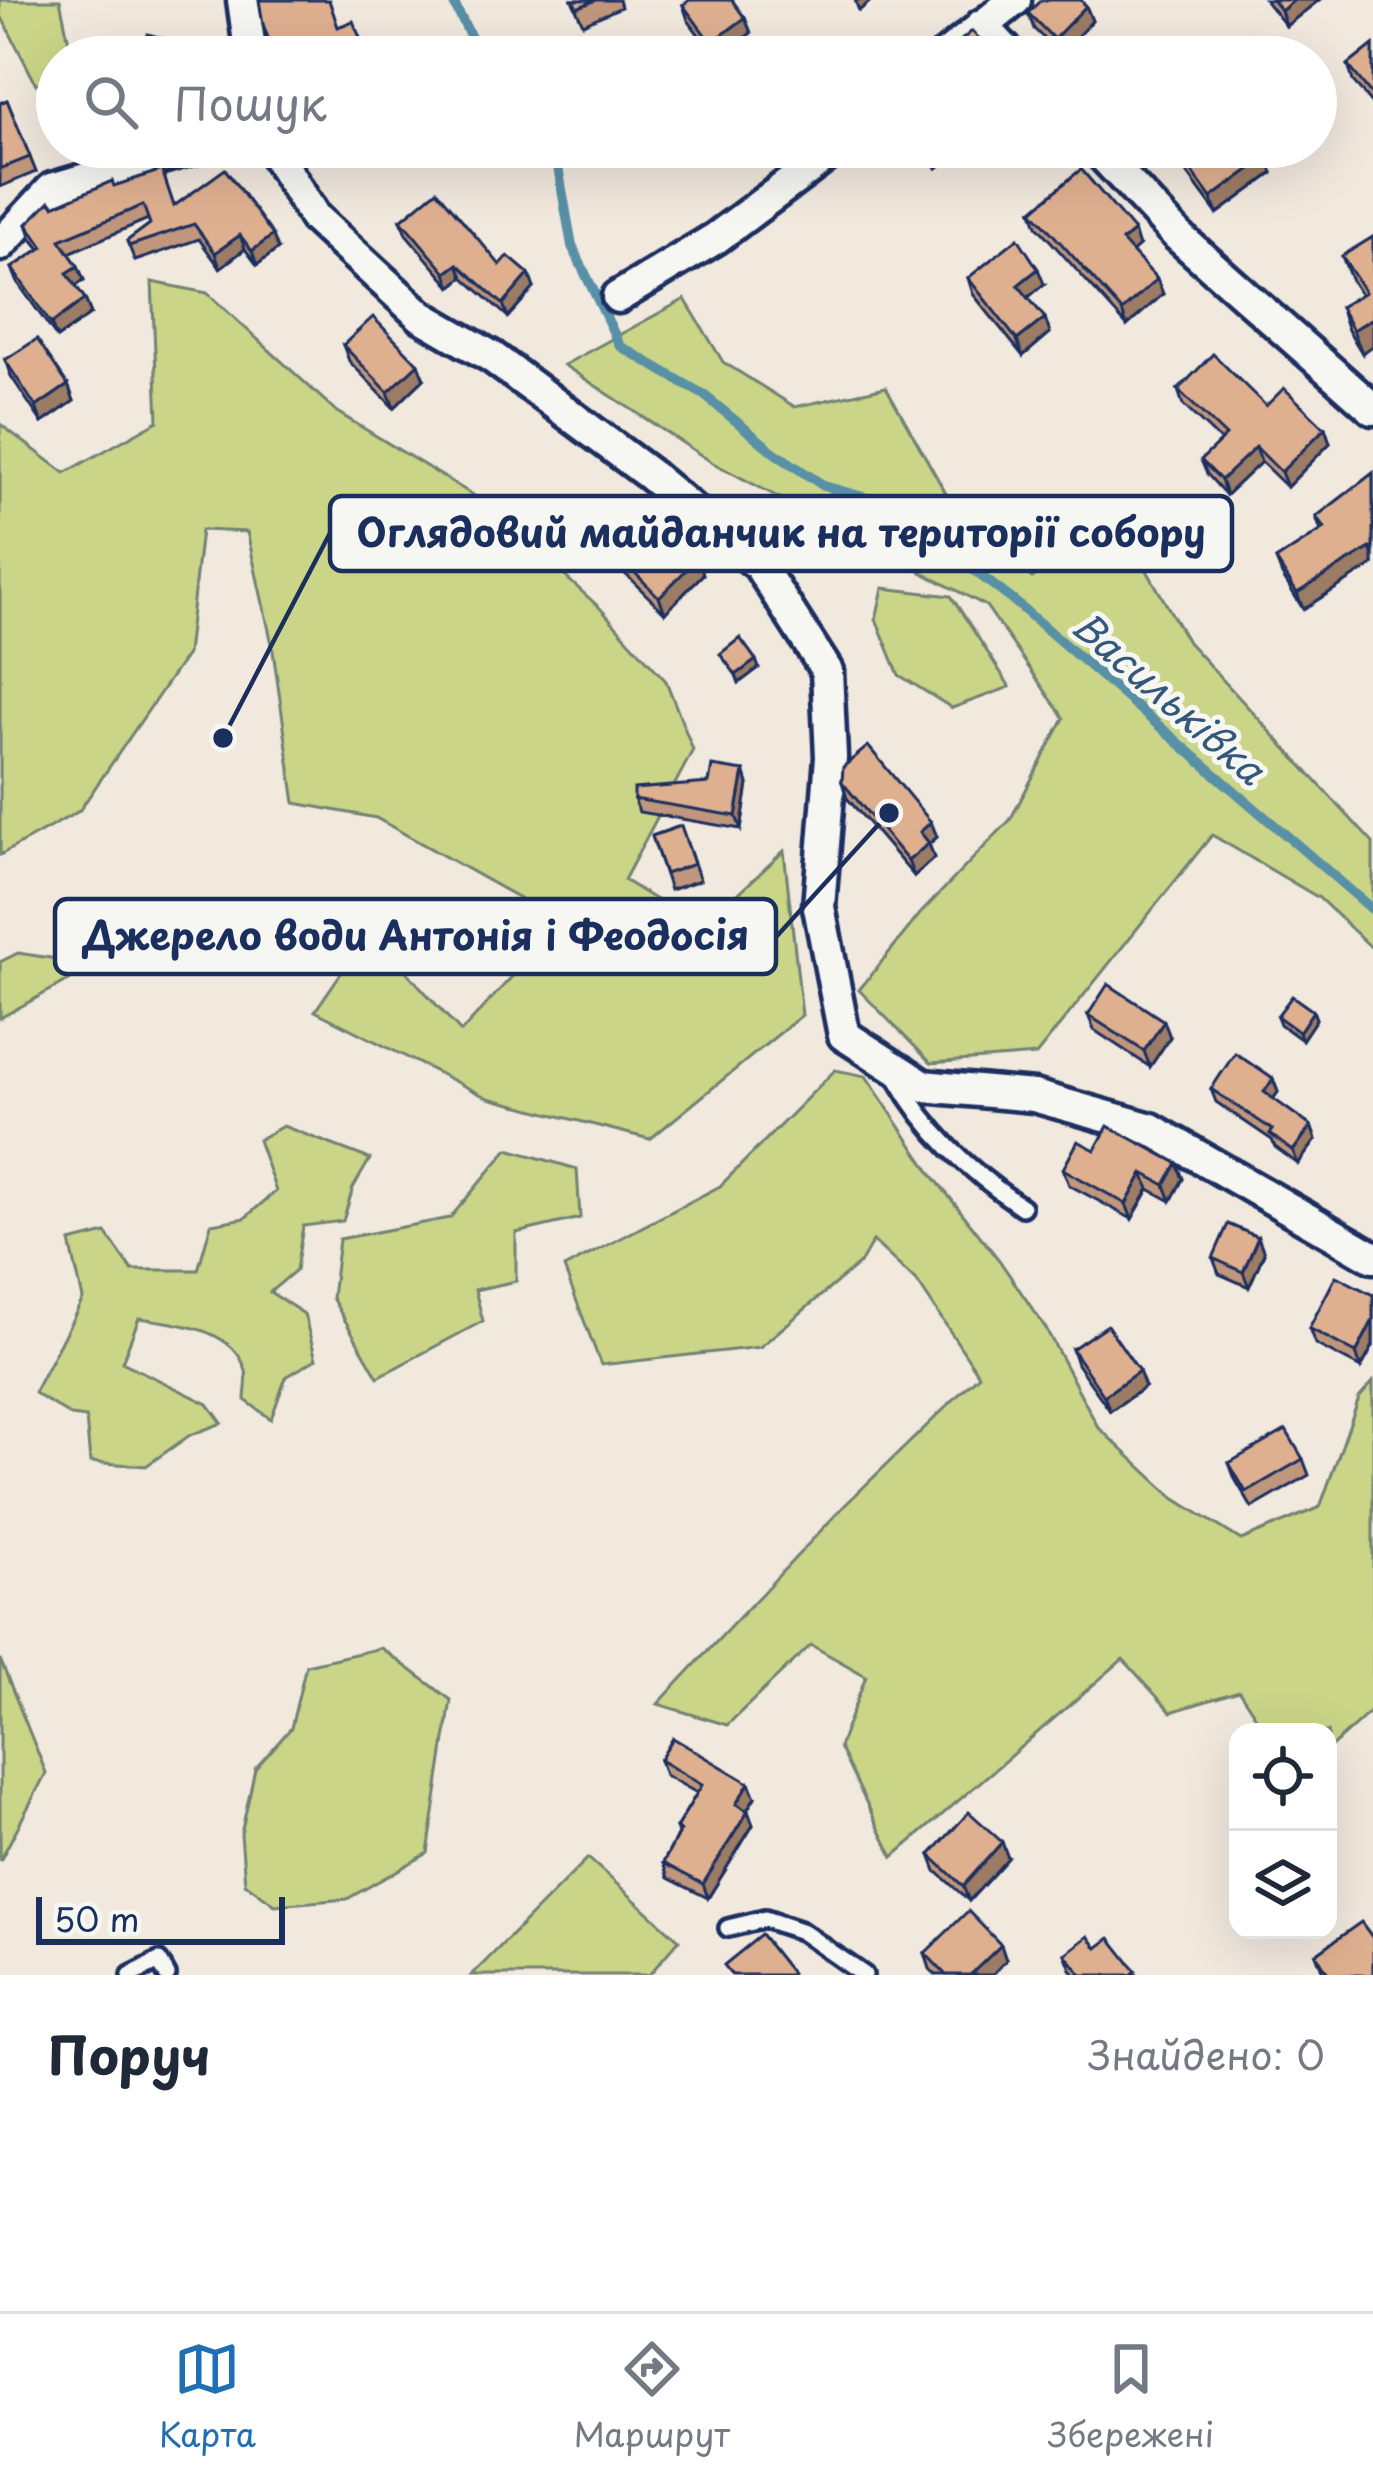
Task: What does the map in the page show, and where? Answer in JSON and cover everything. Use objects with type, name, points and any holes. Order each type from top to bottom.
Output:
[{"type":"street","points":[[243,0],[248,36]]},
{"type":"street","points":[[969,36],[1016,0]]},
{"type":"street","points":[[982,25],[992,36]]},
{"type":"street","points":[[0,245],[52,189],[124,168]]},
{"type":"street","points":[[284,168],[315,218],[421,316],[492,357],[649,474],[759,565],[827,671],[831,758],[819,907],[844,1035],[923,1086],[1034,1096],[1151,1129],[1373,1257]]},
{"type":"street","points":[[618,297],[716,238],[810,168]]},
{"type":"street","points":[[1115,168],[1178,236],[1373,409]]},
{"type":"lane","points":[[889,1064],[940,1141],[1022,1207]]},
{"type":"lane","points":[[728,1928],[765,1919],[801,1931],[864,1975]]},
{"type":"lane","points":[[131,1975],[159,1961],[167,1975]]},
{"type":"green space","points":[[0,0],[60,0],[68,36],[36,36],[36,84],[0,14]]},
{"type":"green space","points":[[152,282],[207,293],[337,412],[481,500],[600,608],[666,681],[693,750],[624,880],[701,928],[784,851],[802,1015],[650,1139],[488,1098],[315,1011],[370,931],[461,1032],[562,922],[376,818],[295,803],[272,644],[247,532],[201,530],[187,654],[79,811],[0,855],[0,424],[65,473],[158,421]]},
{"type":"green space","points":[[685,299],[723,362],[795,407],[886,387],[953,506],[1032,578],[1118,520],[1188,642],[1373,843],[1373,949],[1319,898],[1212,835],[1036,1055],[931,1063],[859,990],[920,914],[1010,820],[1064,718],[986,606],[713,463],[564,365]]},
{"type":"green space","points":[[883,588],[951,596],[1010,687],[952,708],[899,675],[876,619]]},
{"type":"green space","points":[[18,953],[96,965],[0,1018],[0,962]]},
{"type":"green space","points":[[835,1070],[866,1076],[1045,1327],[1098,1427],[1174,1498],[1241,1540],[1320,1507],[1359,1398],[1373,1382],[1373,1709],[1337,1742],[1337,1723],[1260,1723],[1239,1691],[1171,1712],[1123,1659],[893,1857],[839,1747],[866,1676],[811,1645],[727,1725],[658,1704],[843,1507],[979,1375],[918,1283],[873,1241],[861,1262],[760,1347],[601,1365],[564,1268],[720,1186]]},
{"type":"green space","points":[[283,1126],[370,1159],[353,1188],[343,1221],[303,1226],[296,1270],[270,1292],[304,1314],[316,1359],[286,1377],[271,1419],[245,1400],[246,1371],[229,1345],[202,1330],[139,1318],[122,1362],[208,1404],[222,1423],[190,1435],[146,1466],[90,1462],[86,1418],[71,1416],[34,1393],[83,1299],[70,1242],[106,1233],[132,1270],[198,1270],[211,1224],[245,1218],[276,1191],[258,1140]]},
{"type":"green space","points":[[508,1149],[577,1169],[580,1218],[516,1233],[516,1281],[475,1290],[483,1321],[378,1377],[332,1298],[339,1239],[450,1218]]},
{"type":"green space","points":[[381,1648],[451,1700],[428,1853],[347,1899],[275,1905],[245,1883],[241,1834],[255,1769],[291,1728],[306,1665]]},
{"type":"green space","points":[[0,1659],[46,1773],[0,1861]]},
{"type":"green space","points":[[588,1858],[679,1940],[649,1975],[472,1975]]},
{"type":"building","points":[[259,0],[329,0],[338,27],[353,21],[359,36],[267,36]]},
{"type":"building","points":[[573,0],[596,0],[577,8]]},
{"type":"building","points":[[689,0],[732,0],[745,18],[721,36],[706,36],[683,5]]},
{"type":"building","points":[[1041,0],[1081,0],[1086,6],[1057,36],[1051,36],[1028,13]]},
{"type":"building","points":[[1272,0],[1294,0],[1281,11]]},
{"type":"building","points":[[1373,45],[1373,96],[1348,65]]},
{"type":"building","points":[[7,100],[30,157],[0,169],[0,103]]},
{"type":"building","points":[[1189,168],[1252,168],[1211,198]]},
{"type":"building","points":[[225,169],[273,235],[252,251],[240,235],[215,253],[194,224],[129,246],[127,241],[150,224],[143,205],[60,240],[78,266],[67,273],[85,299],[51,324],[12,268],[43,247],[27,224],[50,201],[54,206],[112,181],[114,186],[162,170],[174,206]]},
{"type":"building","points":[[1081,169],[1134,231],[1122,241],[1157,279],[1122,311],[1032,211]]},
{"type":"building","points":[[437,190],[500,265],[508,256],[529,274],[503,304],[458,264],[446,273],[401,220]]},
{"type":"building","points":[[1373,237],[1373,318],[1353,330],[1340,307],[1365,292],[1342,256]]},
{"type":"building","points":[[1018,238],[1038,269],[1018,285],[1045,318],[1017,340],[968,278]]},
{"type":"building","points":[[373,317],[418,364],[388,392],[343,345]]},
{"type":"building","points":[[37,339],[68,385],[36,407],[5,360]]},
{"type":"building","points":[[1213,354],[1266,406],[1284,388],[1325,428],[1281,472],[1256,447],[1221,480],[1201,460],[1226,436],[1178,390]]},
{"type":"building","points":[[1373,473],[1373,552],[1370,548],[1297,593],[1276,560],[1325,528],[1316,517]]},
{"type":"building","points":[[649,510],[698,558],[659,597],[611,549]]},
{"type":"building","points":[[740,638],[756,660],[736,675],[720,654]]},
{"type":"building","points":[[868,746],[931,822],[920,832],[929,843],[908,861],[842,782],[843,767]]},
{"type":"building","points":[[712,766],[744,771],[736,816],[634,799],[634,789],[709,783]]},
{"type":"building","points":[[681,826],[694,864],[665,874],[652,836]]},
{"type":"building","points":[[1108,984],[1164,1021],[1144,1051],[1088,1015]]},
{"type":"building","points":[[1292,996],[1313,1011],[1299,1032],[1277,1016]]},
{"type":"building","points":[[1235,1053],[1273,1079],[1264,1092],[1311,1126],[1293,1151],[1270,1134],[1273,1130],[1211,1089]]},
{"type":"building","points":[[1108,1126],[1177,1163],[1165,1185],[1143,1173],[1126,1204],[1063,1169],[1078,1141],[1095,1150]]},
{"type":"building","points":[[1228,1224],[1258,1237],[1243,1272],[1213,1258]]},
{"type":"building","points":[[1336,1276],[1373,1295],[1373,1320],[1356,1353],[1309,1328]]},
{"type":"building","points":[[1107,1325],[1139,1371],[1104,1396],[1072,1349]]},
{"type":"building","points":[[1286,1430],[1303,1459],[1246,1492],[1229,1463]]},
{"type":"building","points":[[673,1738],[749,1783],[736,1804],[748,1811],[703,1884],[663,1863],[680,1831],[676,1828],[702,1785],[660,1760]]},
{"type":"building","points":[[969,1812],[1002,1842],[963,1886],[930,1855]]},
{"type":"building","points":[[968,1911],[1001,1945],[970,1975],[946,1975],[925,1953]]},
{"type":"building","points":[[1361,1922],[1373,1938],[1373,1975],[1329,1975],[1316,1954]]},
{"type":"building","points":[[761,1935],[791,1973],[732,1975],[724,1965]]},
{"type":"building","points":[[1088,1936],[1097,1948],[1110,1938],[1136,1971],[1131,1975],[1082,1975],[1065,1954]]},
{"type":"waterway","name":"Васильківка","points":[[452,0],[470,36]]},
{"type":"waterway","name":"Васильківка","points":[[558,168],[572,246],[620,346],[704,395],[824,486],[888,504],[1015,602],[1373,910]]},
{"type":"place","name":"Оглядовий майданчик на території собору","points":[[223,738]]},
{"type":"place","name":"Джерело води Антонія і Феодосія","points":[[889,813]]}]
